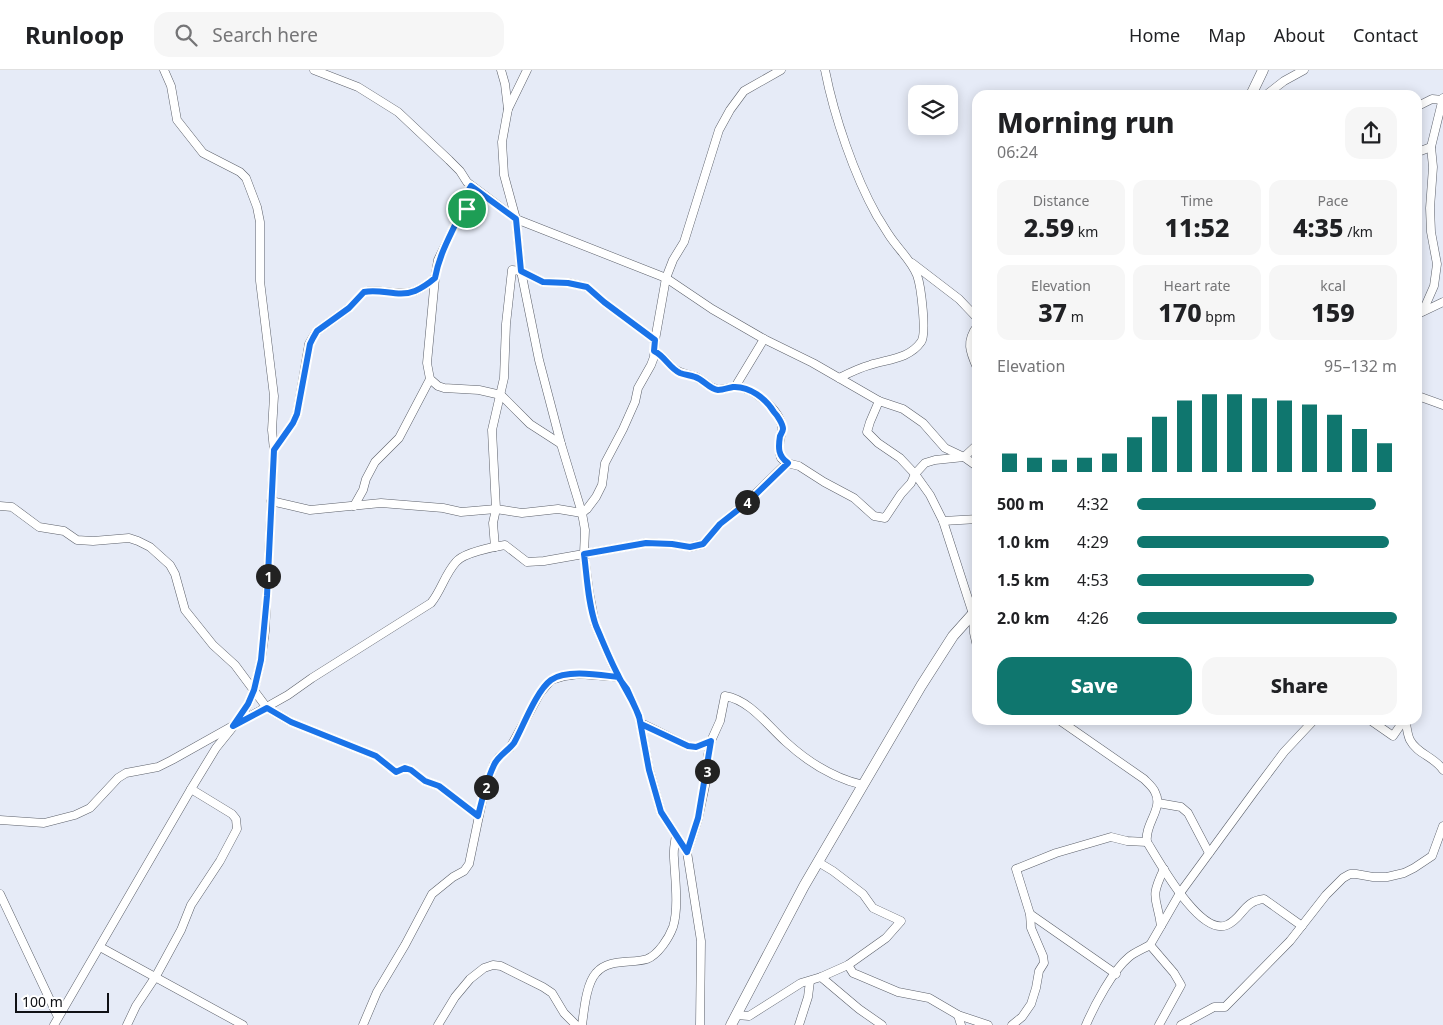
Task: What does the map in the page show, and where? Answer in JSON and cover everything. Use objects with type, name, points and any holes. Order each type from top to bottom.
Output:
[{"type":"street","points":[[54,1025],[191,789],[216,748],[248,704],[254,690],[261,660],[265,631],[274,450],[272,430],[274,396],[260,281],[260,222],[258,207],[246,178],[240,172],[203,153],[182,128],[175,115],[171,86],[164,70]]},
{"type":"street","points":[[314,70],[358,88],[398,112],[454,165],[471,186],[516,219],[666,278],[764,339],[879,401],[903,408],[923,423],[941,444],[972,463]]},
{"type":"street","points":[[501,70],[508,109]]},
{"type":"street","points":[[528,70],[508,109],[502,142],[502,163],[516,219],[521,271],[539,360],[561,444],[582,513],[585,530],[584,554],[595,624],[618,677],[633,701],[641,724],[656,798],[665,819],[687,852],[701,941],[700,1025]]},
{"type":"street","points":[[271,501],[310,510],[381,503],[400,503],[462,512],[496,508],[522,513],[558,509],[582,513],[590,507],[602,485],[605,463],[635,402],[638,388],[651,365],[666,278],[684,242],[719,130],[744,91],[781,70]]},
{"type":"street","points":[[825,70],[830,100],[868,200],[889,236],[910,262],[918,276],[921,293],[923,338],[914,349],[902,356],[870,364],[839,378]]},
{"type":"street","points":[[1253,90],[1263,70]]},
{"type":"street","points":[[1272,90],[1304,70]]},
{"type":"street","points":[[1422,104],[1432,99],[1443,99],[1431,146],[1433,167],[1430,208],[1437,264],[1434,286],[1422,308]]},
{"type":"street","points":[[1422,150],[1431,146]]},
{"type":"street","points":[[471,186],[467,193],[467,212],[456,223],[452,235],[441,253],[435,278],[427,363],[430,379],[433,383],[444,388],[479,390],[501,395],[530,424],[561,444]]},
{"type":"street","points":[[910,262],[934,278],[972,312]]},
{"type":"street","points":[[495,547],[493,523],[496,508],[492,430],[504,378],[506,324],[512,270],[521,271],[543,282],[568,283],[587,287],[655,340]]},
{"type":"street","points":[[274,450],[297,414],[310,344],[317,331],[349,308],[364,292],[376,291],[401,294],[414,292],[435,278]]},
{"type":"street","points":[[1422,311],[1443,302]]},
{"type":"street","points":[[972,335],[969,344],[972,357]]},
{"type":"street","points":[[735,387],[764,339]]},
{"type":"street","points":[[654,351],[663,356],[680,373],[697,378],[713,388],[719,390],[735,387],[746,388],[755,393],[774,411],[783,429],[778,447],[781,458],[854,498],[878,517],[885,518],[911,483],[915,474],[925,463],[964,457],[972,450]]},
{"type":"street","points":[[354,506],[363,490],[374,462],[399,438],[430,379]]},
{"type":"street","points":[[1422,397],[1443,405]]},
{"type":"street","points":[[879,401],[867,432],[878,443],[900,458],[915,474],[930,495],[943,521],[972,603]]},
{"type":"street","points":[[0,820],[44,823],[85,811],[96,803],[118,778],[126,773],[165,764],[267,708],[431,603],[451,569],[461,558],[495,547],[505,546],[526,562],[544,561],[646,543],[690,547],[703,544],[720,524],[748,502],[788,463]]},
{"type":"street","points":[[0,506],[12,508],[39,527],[64,532],[78,540],[93,541],[129,538],[150,547],[172,569],[179,586],[185,610],[214,645],[235,665],[267,708],[291,722],[376,756],[396,772],[405,768],[411,770],[425,781],[439,786],[478,816]]},
{"type":"street","points":[[943,521],[972,519]]},
{"type":"street","points":[[731,1025],[818,862],[862,785],[926,678],[954,636],[972,615]]},
{"type":"street","points":[[363,1025],[377,992],[432,894],[452,877],[464,871],[469,864],[473,854],[478,816],[484,792],[494,764],[510,748],[532,706],[551,680],[579,674],[618,677]]},
{"type":"street","points":[[687,852],[698,818],[711,741],[720,721],[725,696],[741,703],[760,716],[785,742],[818,768],[842,780],[862,785]]},
{"type":"street","points":[[641,724],[688,746],[696,747],[711,741]]},
{"type":"street","points":[[1066,725],[1144,779],[1155,792],[1158,803],[1146,834],[1147,842],[1180,893],[1198,915],[1219,927],[1229,924],[1246,906],[1256,900],[1264,899],[1302,926]]},
{"type":"street","points":[[1086,1025],[1092,1011],[1116,974],[1129,957],[1150,945],[1180,893],[1284,752],[1309,725]]},
{"type":"street","points":[[1377,725],[1393,736],[1401,725]]},
{"type":"street","points":[[1406,725],[1410,740],[1418,750],[1440,765],[1443,770]]},
{"type":"street","points":[[127,1025],[136,1006],[156,976],[191,905],[220,861],[237,829],[236,818],[232,814],[191,789]]},
{"type":"street","points":[[1158,803],[1184,809],[1188,813],[1209,853]]},
{"type":"street","points":[[1432,856],[1443,826]]},
{"type":"street","points":[[582,1025],[590,988],[596,974],[602,968],[613,964],[647,959],[660,948],[668,937],[674,918],[676,835]]},
{"type":"street","points":[[1012,1025],[1022,1017],[1031,1004],[1039,972],[1044,963],[1032,928],[1030,914],[1016,869],[1056,853],[1111,837],[1127,841],[1147,842]]},
{"type":"street","points":[[1181,1025],[1214,1007],[1225,1007],[1255,978],[1302,926],[1326,894],[1346,876],[1356,874],[1373,877],[1404,873],[1432,856],[1443,854]]},
{"type":"street","points":[[737,1015],[749,1016],[801,983],[821,977],[848,965],[886,938],[900,921],[873,908],[863,894],[818,862]]},
{"type":"street","points":[[1161,926],[1154,897],[1156,886],[1164,869]]},
{"type":"street","points":[[0,894],[58,1017]]},
{"type":"street","points":[[1030,914],[1116,974]]},
{"type":"street","points":[[1150,945],[1181,982],[1159,1025]]},
{"type":"street","points":[[100,947],[243,1025]]},
{"type":"street","points":[[438,1025],[455,997],[470,979],[484,968],[493,965],[501,966],[548,990],[558,1001],[564,1013],[576,1025]]},
{"type":"street","points":[[848,965],[853,973],[898,992],[929,998],[958,1015],[988,1025]]},
{"type":"street","points":[[821,977],[859,1009],[882,1025]]},
{"type":"street","points":[[799,1025],[808,997],[810,981]]},
{"type":"street","points":[[958,1015],[961,1025]]},
{"type":"route","points":[[467,209],[467,193],[471,186],[516,219],[521,271],[543,282],[581,284],[587,287],[655,340],[654,351],[663,356],[680,373],[687,376],[695,376],[719,390],[735,387],[746,388],[762,398],[774,411],[782,425],[783,429],[778,447],[781,458],[788,463],[766,482],[748,502],[720,524],[703,544],[685,547],[672,544],[646,543],[584,554],[595,624],[618,677],[627,689],[633,701],[639,716],[641,724],[688,746],[696,747],[711,741],[706,781],[698,818],[687,852],[661,812],[649,770],[639,716],[627,689],[618,677],[579,674],[551,680],[540,693],[510,748],[494,764],[478,816],[439,786],[425,781],[411,770],[405,768],[396,772],[383,760],[360,748],[291,722],[267,708],[233,726],[241,717],[254,690],[261,660],[265,631],[274,450],[293,423],[300,407],[310,344],[317,331],[349,308],[364,292],[370,290],[401,294],[414,292],[435,278],[441,253],[452,235],[456,223],[467,212],[467,209]]}]
